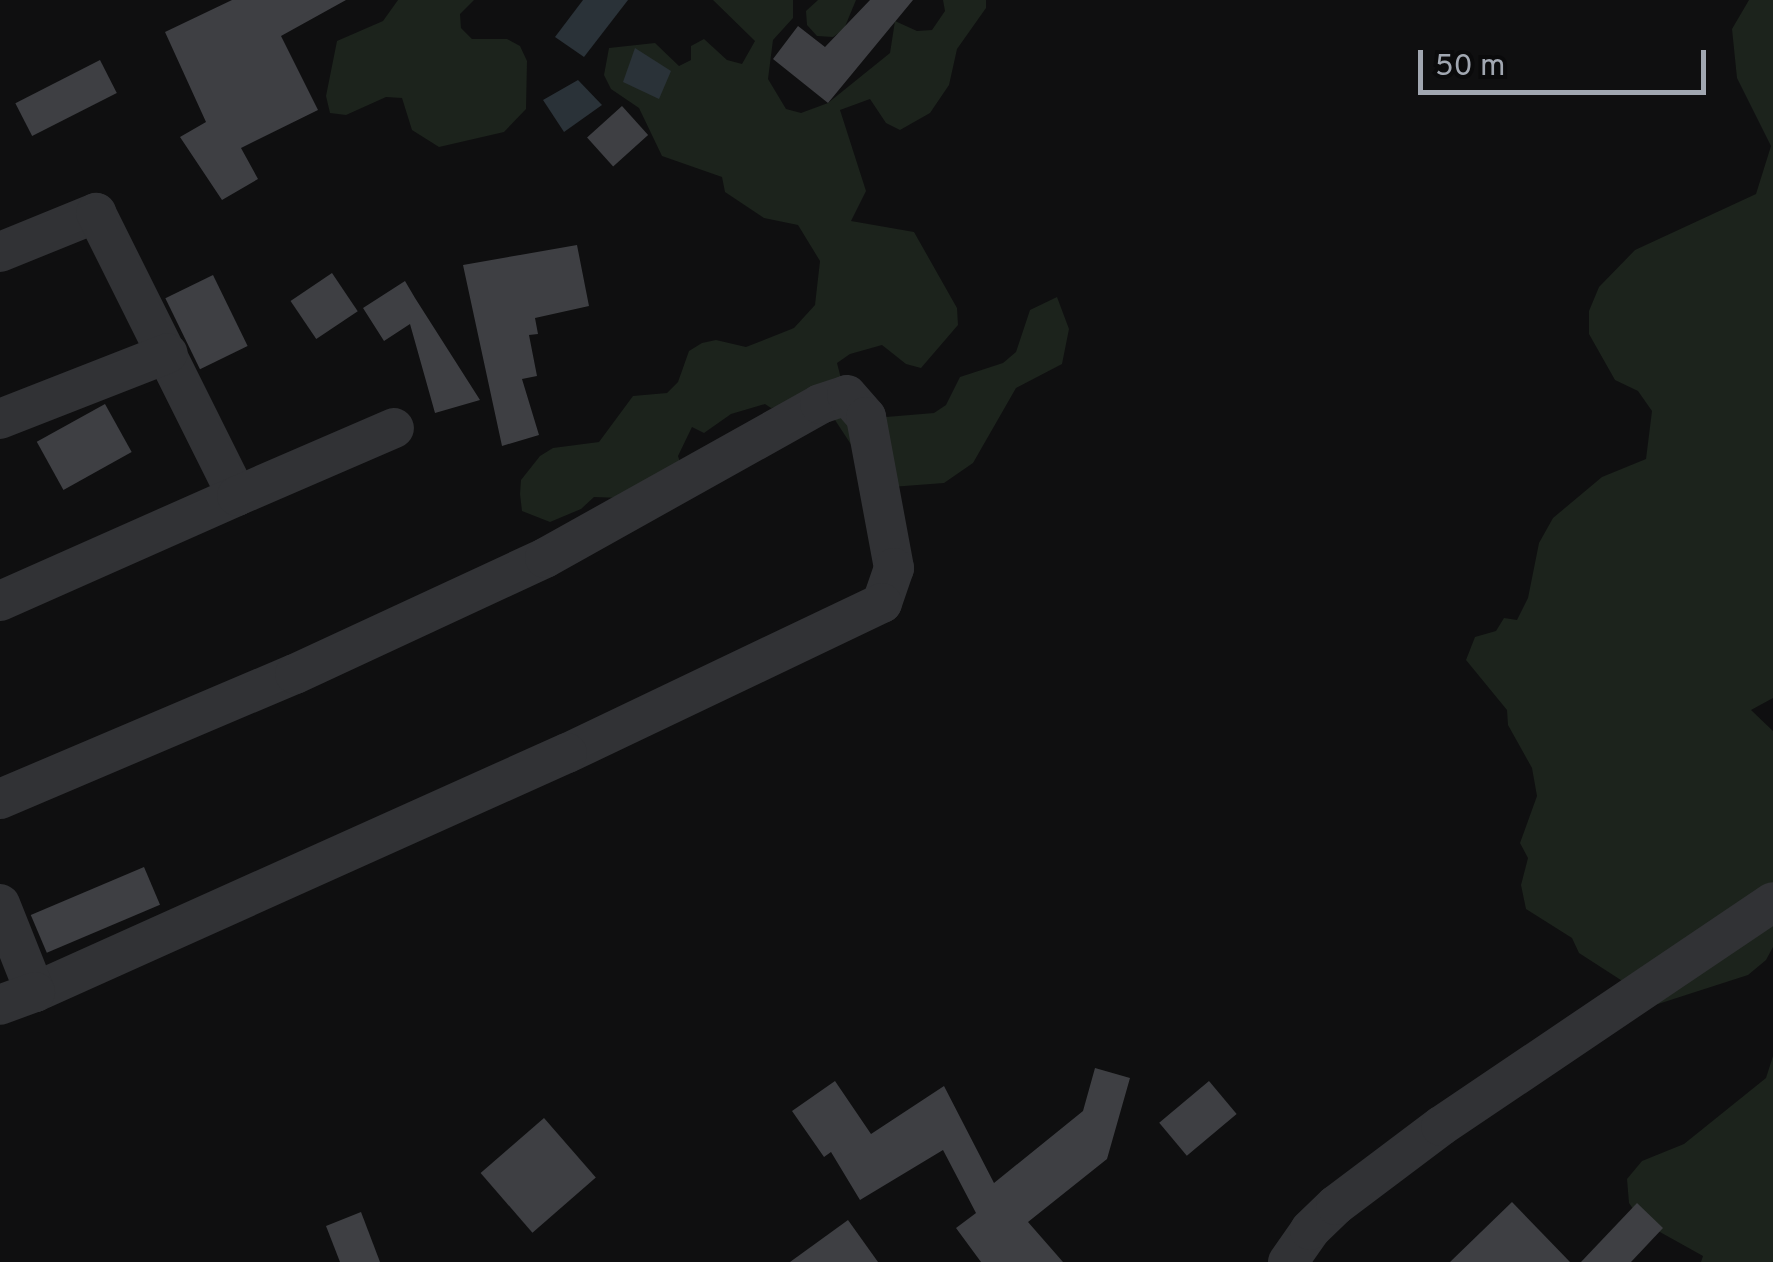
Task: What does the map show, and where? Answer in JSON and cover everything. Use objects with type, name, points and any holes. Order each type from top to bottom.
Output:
[{"type":"street","points":[[0,252],[96,213],[237,496]]},
{"type":"street","points":[[0,419],[168,354]]},
{"type":"street","points":[[0,800],[295,674],[545,558],[820,404],[847,394],[866,417],[894,568],[882,604],[323,865],[17,999],[0,904]]},
{"type":"street","points":[[0,601],[394,428]]},
{"type":"street","points":[[1288,1262],[1310,1230],[1336,1205],[1441,1126],[1773,902]]},
{"type":"shaded area","points":[[398,0],[474,0],[460,14],[461,28],[472,39],[507,39],[520,46],[527,61],[526,109],[504,132],[439,147],[412,130],[402,98],[386,97],[346,115],[330,113],[326,96],[337,41],[383,21]]},
{"type":"shaded area","points":[[583,0],[628,0],[584,57],[555,37]]},
{"type":"shaded area","points":[[713,0],[793,0],[793,18],[773,40],[768,79],[786,109],[801,113],[828,103],[890,53],[895,21],[917,31],[932,30],[945,11],[943,0],[986,0],[986,8],[957,49],[949,85],[930,113],[900,130],[886,123],[870,99],[840,110],[866,191],[851,221],[914,232],[957,308],[958,325],[921,368],[906,364],[882,345],[850,354],[837,363],[846,398],[874,418],[934,413],[946,405],[960,377],[1003,363],[1016,352],[1030,310],[1057,297],[1069,329],[1062,364],[1016,388],[973,463],[944,483],[891,487],[875,481],[833,417],[807,401],[771,408],[765,404],[731,414],[704,433],[692,427],[678,456],[689,489],[676,500],[594,497],[581,509],[550,522],[522,511],[521,480],[540,456],[553,448],[599,442],[633,396],[667,393],[678,382],[689,351],[702,343],[716,340],[746,347],[794,328],[815,305],[820,261],[798,225],[764,218],[725,192],[722,177],[662,156],[639,108],[611,89],[604,75],[609,48],[655,43],[679,66],[691,60],[691,46],[704,39],[727,60],[742,64],[755,41]]},
{"type":"shaded area","points":[[818,0],[856,0],[844,29],[833,37],[817,36],[807,25],[806,11]]},
{"type":"shaded area","points":[[1749,0],[1773,0],[1773,698],[1751,710],[1773,731],[1773,947],[1766,960],[1748,975],[1658,1004],[1579,953],[1572,938],[1526,909],[1521,885],[1528,858],[1520,843],[1537,796],[1532,768],[1508,725],[1507,710],[1466,660],[1475,637],[1496,631],[1504,618],[1517,620],[1528,598],[1539,543],[1553,518],[1602,477],[1646,459],[1652,411],[1638,391],[1615,380],[1589,334],[1589,311],[1599,287],[1635,250],[1756,194],[1771,146],[1737,78],[1732,29]]},
{"type":"shaded area","points":[[635,48],[671,71],[659,99],[623,82]]},
{"type":"shaded area","points":[[578,80],[602,105],[564,132],[543,100]]},
{"type":"shaded area","points":[[1773,1056],[1773,1262],[1701,1262],[1703,1256],[1642,1222],[1629,1203],[1627,1179],[1642,1161],[1684,1144],[1766,1078]]},
{"type":"building","points":[[232,0],[346,0],[281,36],[318,110],[241,148],[258,179],[222,200],[180,137],[206,122],[165,32]]},
{"type":"building","points":[[870,0],[913,0],[828,103],[773,59],[798,26],[825,47]]},
{"type":"building","points":[[100,60],[117,93],[32,136],[15,103]]},
{"type":"building","points":[[622,106],[648,135],[613,166],[587,137]]},
{"type":"building","points":[[577,245],[589,306],[535,318],[538,334],[529,335],[537,376],[522,379],[539,435],[502,446],[463,265]]},
{"type":"building","points":[[332,273],[358,311],[316,339],[291,301]]},
{"type":"building","points":[[213,275],[248,346],[200,369],[165,298]]},
{"type":"building","points":[[405,281],[480,400],[435,413],[410,324],[384,341],[363,308]]},
{"type":"building","points":[[105,404],[132,452],[63,490],[37,442]]},
{"type":"building","points":[[144,867],[160,905],[47,953],[31,915]]},
{"type":"building","points":[[1095,1068],[1130,1078],[1107,1159],[1028,1222],[1063,1262],[981,1262],[956,1228],[976,1213],[943,1150],[860,1200],[831,1152],[824,1157],[792,1111],[835,1081],[871,1134],[944,1086],[994,1183],[1083,1111]]},
{"type":"building","points":[[1209,1081],[1237,1114],[1187,1156],[1159,1123]]},
{"type":"building","points":[[544,1118],[596,1178],[532,1233],[481,1173]]},
{"type":"building","points":[[1512,1202],[1570,1262],[1450,1262]]},
{"type":"building","points":[[1637,1203],[1663,1228],[1631,1262],[1581,1262]]},
{"type":"building","points":[[361,1212],[380,1262],[340,1262],[326,1226]]},
{"type":"building","points":[[848,1220],[878,1262],[790,1262]]}]
